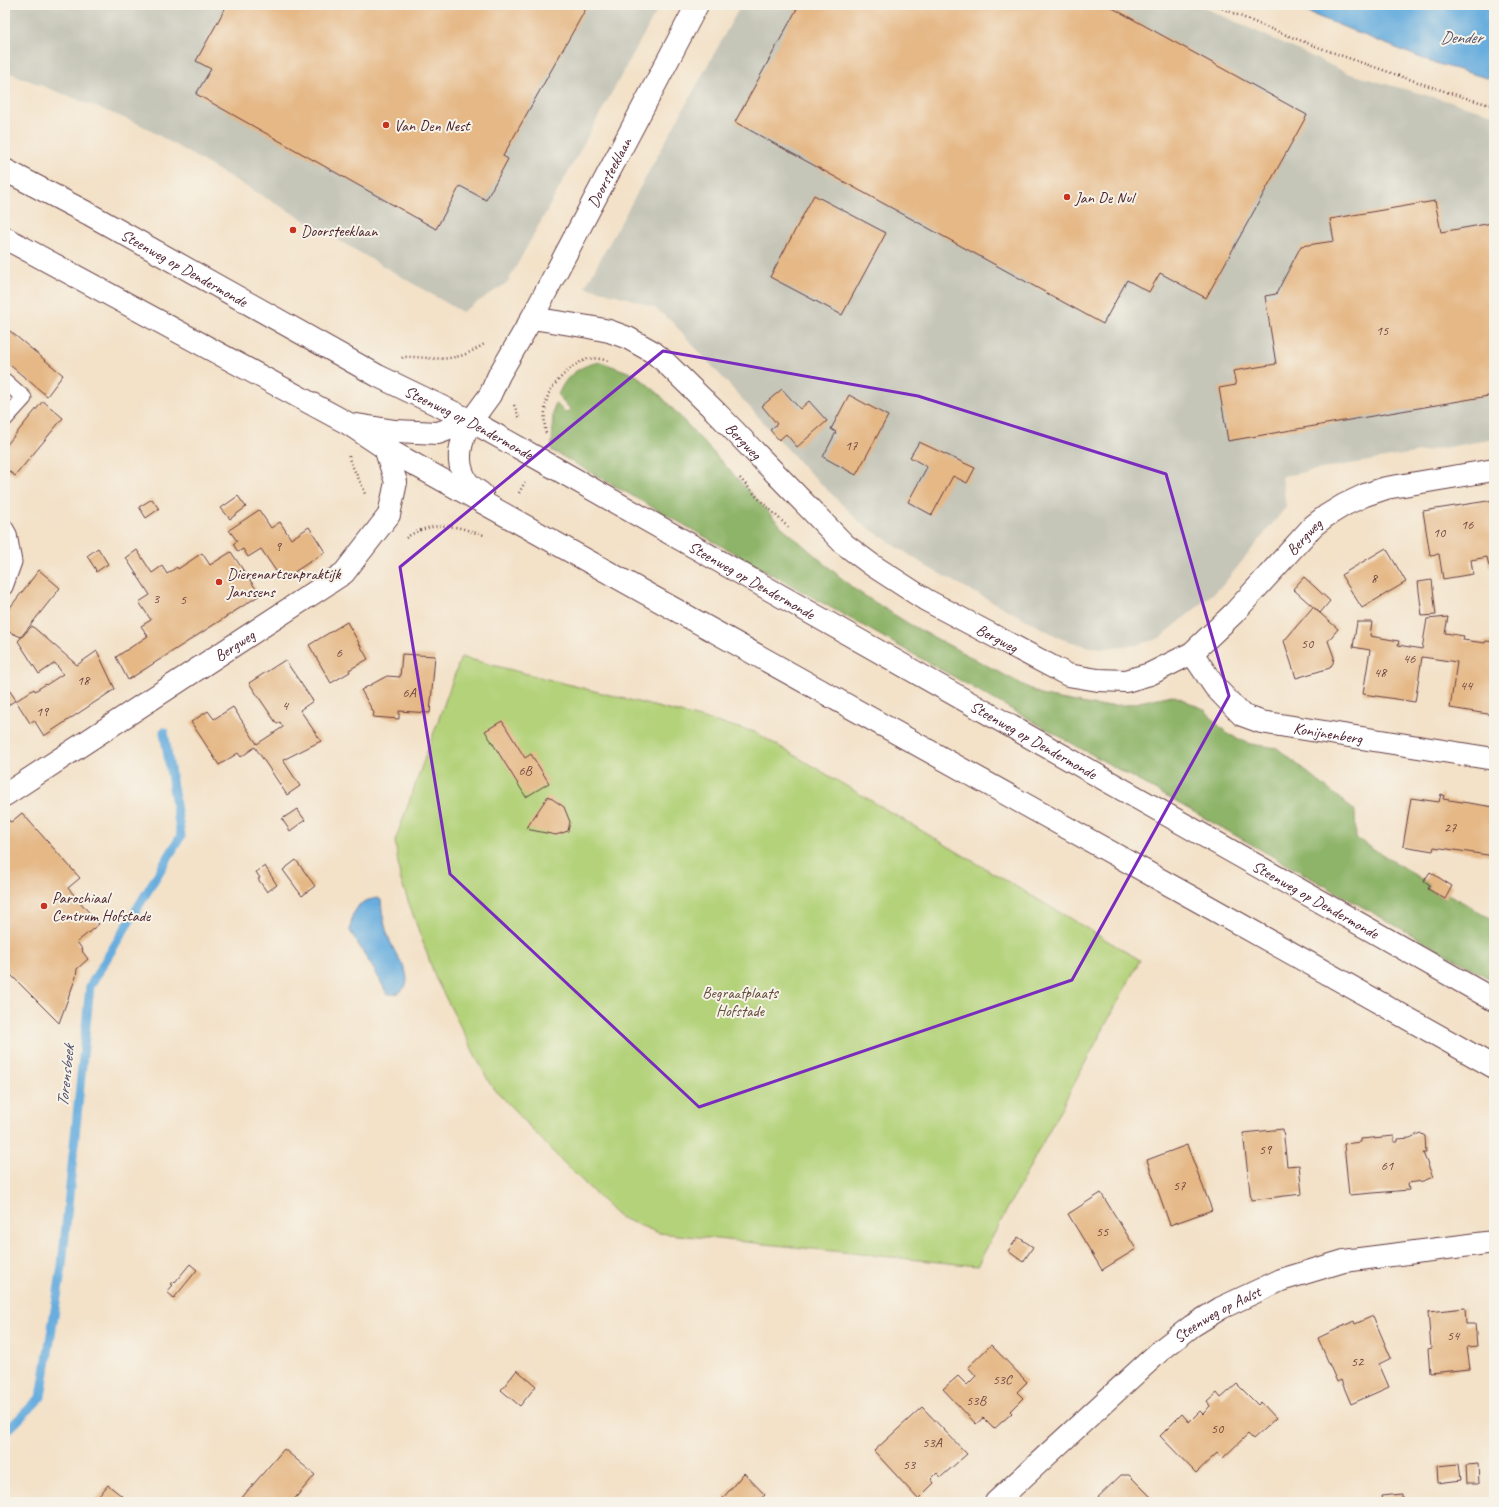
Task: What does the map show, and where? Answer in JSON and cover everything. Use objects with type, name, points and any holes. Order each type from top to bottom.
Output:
[{"type":"main road","name":"Doorsteeklaan","points":[[506,515],[466,481],[460,465],[459,451],[463,436],[471,421],[490,395],[499,375],[532,318],[697,5]]},
{"type":"main road","name":"Steenweg op Dendermonde","points":[[5,170],[89,214],[378,376],[471,421],[1494,1000]]},
{"type":"main road","points":[[5,238],[349,424],[385,448],[1494,1067]]},
{"type":"main road","name":"Bergweg","points":[[532,318],[609,331],[628,338],[653,352],[705,402],[844,544],[872,565],[926,600],[1068,675],[1098,680],[1126,681],[1150,674],[1192,653],[1234,613],[1313,526],[1326,516],[1365,495],[1386,488],[1494,470]]},
{"type":"main road","points":[[349,424],[395,431],[438,433],[471,421]]},
{"type":"main road","name":"Bergweg","points":[[5,795],[344,573],[389,515],[396,482],[385,448]]},
{"type":"main road","name":"Konijnenberg","points":[[1192,653],[1215,687],[1242,715],[1262,722],[1494,759]]},
{"type":"main road","name":"Steenweg op Aalst","points":[[996,1502],[1161,1350],[1192,1326],[1221,1308],[1281,1280],[1344,1261],[1494,1242]]},
{"type":"lane","points":[[5,381],[24,398],[5,419]]},
{"type":"lane","points":[[5,527],[9,534],[14,562],[5,587]]},
{"type":"path","points":[[1215,5],[1254,22],[1354,60],[1458,96],[1494,106]]},
{"type":"path","points":[[539,459],[548,443],[544,428],[549,394],[563,376],[575,364],[587,359],[603,359],[610,361]]},
{"type":"path","points":[[736,473],[757,497],[792,531]]},
{"type":"highlighted area","points":[[663,351],[918,396],[1166,474],[1229,696],[1072,980],[699,1107],[450,874],[400,567]]},
{"type":"shaded area","points":[[5,5],[660,5],[507,283],[462,312],[139,124],[5,71]]},
{"type":"shaded area","points":[[741,5],[1199,5],[1350,74],[1494,114],[1494,439],[1282,476],[1286,507],[1222,586],[1160,638],[1137,645],[1104,648],[1089,647],[1062,639],[929,568],[861,523],[801,464],[673,323],[655,308],[627,298],[585,287]]},
{"type":"green space","points":[[601,362],[636,375],[659,394],[782,527],[854,589],[909,624],[1044,696],[1097,706],[1126,705],[1172,695],[1205,710],[1228,734],[1250,744],[1277,748],[1355,811],[1356,838],[1423,880],[1430,885],[1428,889],[1444,899],[1448,894],[1494,920],[1494,981],[551,450],[555,403],[566,413],[570,409],[558,395],[561,388],[565,382],[580,368],[593,363]]},
{"type":"green space","name":"Begraafplaats Hofstade","points":[[461,657],[755,732],[1140,960],[977,1266],[659,1233],[619,1217],[556,1155],[490,1084],[436,979],[400,878],[395,841]]},
{"type":"water","name":"Dender","points":[[1289,5],[1494,5],[1494,80],[1431,62]]},
{"type":"water","points":[[378,898],[381,900],[383,918],[388,936],[407,976],[407,984],[405,987],[400,992],[394,994],[387,994],[350,931],[352,916],[359,905],[368,900]]},
{"type":"building","name":"Van Den Nest","points":[[227,5],[588,5],[503,156],[508,159],[486,200],[460,186],[436,229],[196,94],[211,69],[196,61]]},
{"type":"building","name":"Jan De Nul","points":[[799,5],[1107,5],[1307,115],[1206,298],[1160,273],[1149,292],[1127,280],[1103,324],[735,122]]},
{"type":"building","points":[[814,195],[886,233],[842,315],[770,277]]},
{"type":"building","points":[[1435,201],[1441,232],[1492,223],[1494,232],[1494,395],[1228,441],[1219,388],[1236,385],[1233,371],[1276,364],[1265,296],[1276,294],[1301,246],[1334,241],[1330,219]]},
{"type":"building","points":[[5,327],[63,375],[47,396],[5,361]]},
{"type":"building","points":[[782,389],[800,409],[809,401],[827,421],[797,447],[786,434],[779,440],[770,430],[777,424],[762,406]]},
{"type":"building","points":[[849,395],[888,416],[856,475],[823,457],[836,432],[831,429]]},
{"type":"building","points":[[43,401],[63,418],[15,476],[5,468],[5,447]]},
{"type":"building","points":[[919,442],[975,468],[967,483],[953,476],[932,515],[908,502],[927,467],[910,457]]},
{"type":"building","points":[[238,496],[246,507],[230,519],[221,508]]},
{"type":"building","points":[[152,499],[159,509],[146,518],[139,507]]},
{"type":"building","points":[[1494,500],[1494,566],[1489,566],[1487,557],[1471,560],[1473,574],[1443,579],[1439,554],[1430,555],[1423,511]]},
{"type":"building","points":[[259,510],[271,528],[280,522],[291,539],[309,527],[325,552],[282,580],[261,549],[248,557],[243,549],[238,552],[233,544],[237,541],[229,530]]},
{"type":"building","points":[[98,548],[108,564],[96,572],[87,556]]},
{"type":"building","points":[[1386,548],[1406,582],[1362,608],[1341,575]]},
{"type":"building","points":[[137,550],[152,573],[162,566],[167,574],[177,567],[178,569],[202,553],[210,565],[231,552],[260,595],[128,680],[116,657],[148,636],[141,626],[151,620],[139,602],[150,595],[126,558]]},
{"type":"building","points":[[39,570],[60,588],[21,637],[5,630],[5,614]]},
{"type":"building","points":[[1304,577],[1330,601],[1320,613],[1293,589]]},
{"type":"building","points":[[1432,580],[1436,615],[1422,616],[1418,582]]},
{"type":"building","points":[[1313,607],[1338,629],[1328,641],[1334,657],[1333,663],[1330,668],[1296,678],[1284,641]]},
{"type":"building","points":[[1448,617],[1445,633],[1464,636],[1463,640],[1485,643],[1486,641],[1494,642],[1494,715],[1450,708],[1457,662],[1422,657],[1415,702],[1363,694],[1370,650],[1353,647],[1357,622],[1372,622],[1370,636],[1399,641],[1398,645],[1422,649],[1427,619]]},
{"type":"building","points":[[347,622],[368,659],[331,683],[309,645]]},
{"type":"building","points":[[32,626],[77,665],[97,651],[115,689],[44,736],[34,720],[30,723],[16,701],[34,689],[35,691],[63,674],[55,663],[39,674],[18,641]]},
{"type":"building","points":[[402,654],[435,656],[430,713],[399,711],[399,719],[373,717],[374,713],[361,690],[387,676],[400,677]]},
{"type":"building","points":[[285,660],[313,701],[300,710],[321,741],[283,760],[300,786],[287,795],[255,747],[241,757],[238,753],[219,765],[191,722],[208,711],[214,719],[233,707],[257,744],[283,727],[280,722],[277,724],[249,683]]},
{"type":"building","points":[[5,684],[16,700],[5,707]]},
{"type":"building","points":[[502,721],[525,758],[531,754],[549,783],[526,797],[485,731]]},
{"type":"building","points":[[1441,794],[1444,795],[1443,799],[1494,807],[1494,856],[1434,847],[1433,851],[1403,846],[1411,798],[1439,802]]},
{"type":"building","points":[[548,796],[564,807],[570,822],[568,831],[556,835],[526,829]]},
{"type":"building","points":[[297,809],[305,820],[290,831],[282,819]]},
{"type":"building","name":"Parochiaal Centrum Hofstade","points":[[22,813],[80,878],[68,888],[99,924],[77,942],[88,959],[77,969],[76,977],[59,1023],[5,969],[5,823],[8,820],[11,822]]},
{"type":"building","points":[[296,860],[315,886],[302,896],[283,870]]},
{"type":"building","points":[[265,866],[277,885],[267,892],[258,879],[260,878],[256,872]]},
{"type":"building","points":[[1430,872],[1452,886],[1445,899],[1428,889],[1430,885],[1424,881]]},
{"type":"building","points":[[1283,1129],[1287,1166],[1299,1165],[1302,1194],[1251,1200],[1243,1133]]},
{"type":"building","points":[[1420,1133],[1425,1136],[1426,1153],[1423,1153],[1433,1177],[1423,1181],[1408,1183],[1409,1190],[1349,1195],[1344,1144],[1361,1142],[1361,1139],[1394,1136],[1394,1142],[1398,1142],[1398,1139],[1410,1138]]},
{"type":"building","points":[[1187,1145],[1212,1210],[1170,1225],[1147,1160]]},
{"type":"building","points":[[1101,1193],[1136,1249],[1102,1270],[1068,1214]]},
{"type":"building","points":[[1018,1237],[1033,1247],[1023,1262],[1008,1251]]},
{"type":"building","points":[[190,1264],[197,1270],[174,1298],[167,1292],[173,1285],[171,1284],[174,1281],[175,1282]]},
{"type":"building","points":[[1465,1308],[1466,1324],[1475,1324],[1477,1346],[1467,1347],[1470,1369],[1430,1373],[1428,1349],[1431,1348],[1428,1312]]},
{"type":"building","points":[[1373,1316],[1391,1358],[1379,1364],[1389,1387],[1351,1404],[1341,1380],[1337,1382],[1318,1338],[1354,1321],[1355,1324]]},
{"type":"building","points":[[991,1345],[1027,1382],[1017,1392],[1023,1398],[1010,1411],[1012,1413],[994,1429],[983,1418],[976,1424],[943,1389],[958,1376],[967,1385],[976,1376],[968,1367]]},
{"type":"building","points":[[517,1370],[536,1386],[520,1406],[501,1390]]},
{"type":"building","points":[[1237,1384],[1258,1405],[1261,1402],[1276,1418],[1253,1439],[1248,1434],[1222,1459],[1217,1453],[1196,1473],[1160,1436],[1182,1414],[1189,1422],[1200,1411],[1203,1414],[1210,1406],[1207,1402],[1217,1393],[1221,1398]]},
{"type":"building","points":[[922,1407],[967,1454],[941,1477],[937,1473],[931,1479],[934,1483],[918,1499],[874,1451]]},
{"type":"building","points":[[284,1449],[315,1475],[292,1502],[238,1502]]},
{"type":"building","points":[[1459,1464],[1461,1480],[1438,1483],[1437,1466]]},
{"type":"building","points":[[1478,1464],[1479,1484],[1467,1484],[1466,1465]]},
{"type":"building","points":[[744,1473],[765,1495],[757,1502],[727,1502],[723,1498]]},
{"type":"building","points":[[1121,1475],[1129,1475],[1156,1502],[1093,1502]]},
{"type":"building","points":[[108,1485],[122,1496],[129,1502],[94,1502]]},
{"type":"building","points":[[1402,1494],[1402,1502],[1382,1502],[1381,1496]]},
{"type":"waterway","name":"Torensbeek","points":[[5,1433],[41,1397],[62,1266],[90,986],[181,836],[164,732]]},
{"type":"place","name":"Van Den Nest","points":[[386,125]]},
{"type":"place","name":"Jan De Nul","points":[[1067,197]]},
{"type":"place","name":"Doorsteeklaan","points":[[293,230]]},
{"type":"place","name":"Dierenartsenpraktijk Janssens","points":[[219,582]]},
{"type":"place","name":"Parochiaal Centrum Hofstade","points":[[44,906]]}]
